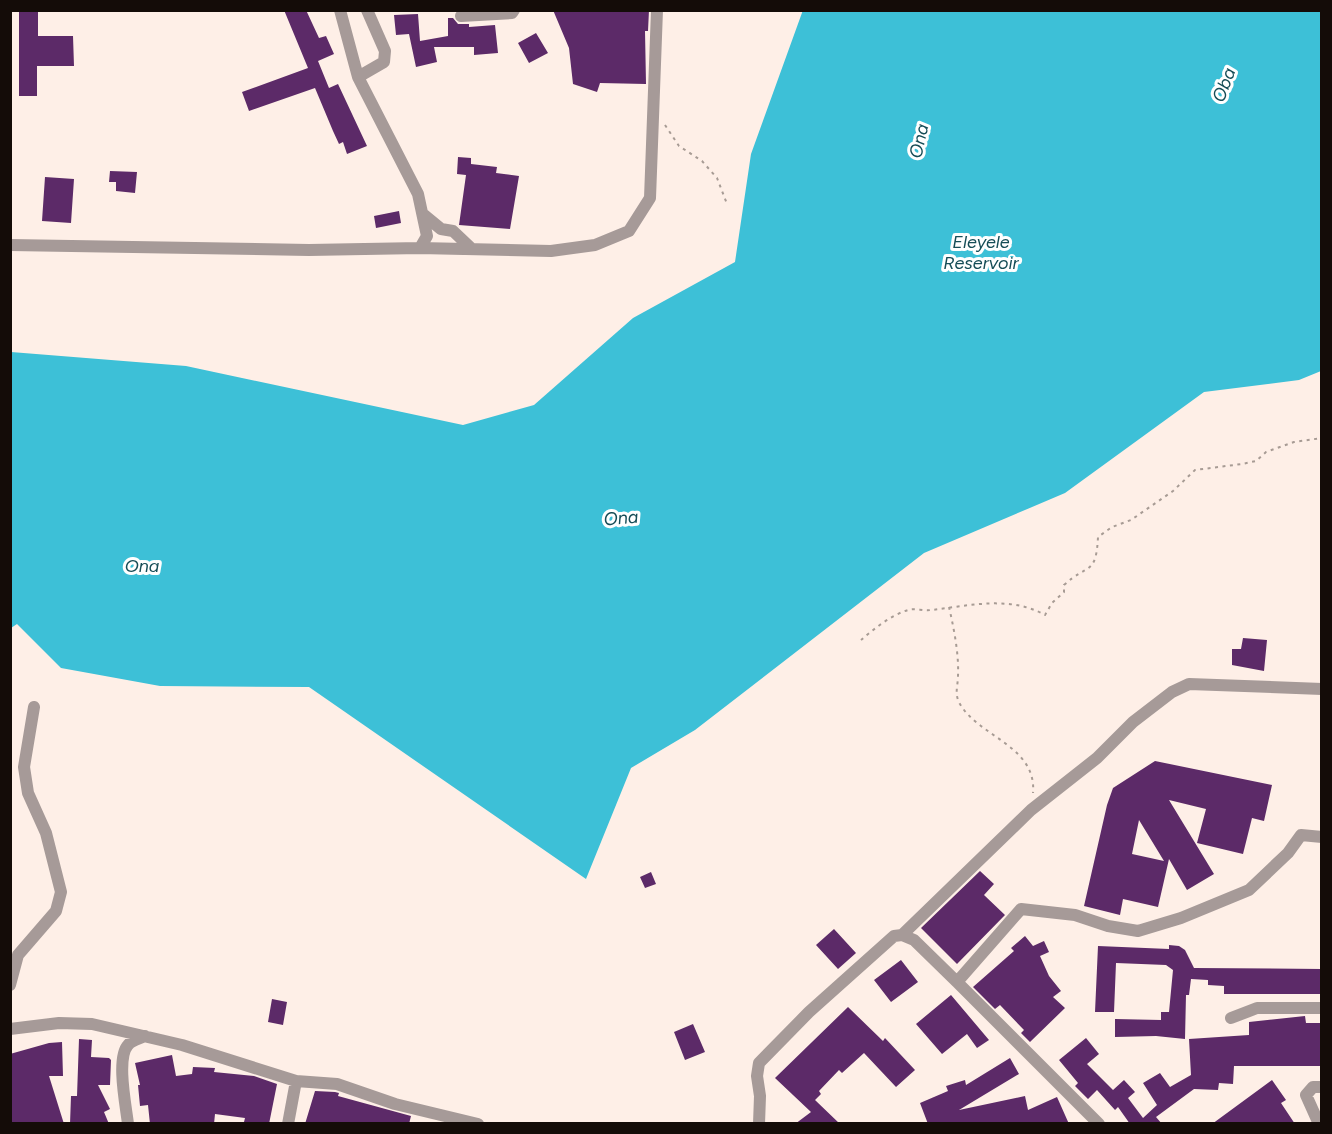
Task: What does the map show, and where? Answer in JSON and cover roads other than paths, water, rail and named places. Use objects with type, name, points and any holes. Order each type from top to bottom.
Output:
[{"type":"street","points":[[340,10],[346,40],[358,77],[375,114],[406,169],[424,215],[427,236],[420,248]]},
{"type":"street","points":[[358,77],[384,62],[385,51],[367,10]]},
{"type":"street","points":[[460,16],[512,13],[514,10]]},
{"type":"street","points":[[10,245],[309,250],[420,248],[507,252],[550,251],[595,244],[628,231],[650,198],[657,10]]},
{"type":"street","points":[[424,215],[441,229],[453,231],[472,249]]},
{"type":"street","points":[[759,1124],[760,1096],[757,1076],[759,1063],[818,1004],[894,936],[902,934],[1031,810],[1097,758],[1157,702],[1189,684],[1322,688]]},
{"type":"street","points":[[10,985],[18,955],[56,911],[61,892],[46,833],[28,793],[24,767],[34,707]]},
{"type":"street","points":[[957,982],[1021,909],[1075,915],[1108,926],[1138,931],[1181,918],[1250,890],[1288,853],[1301,836],[1322,837]]},
{"type":"street","points":[[902,934],[914,940],[1099,1124]]},
{"type":"street","points":[[1231,1018],[1257,1008],[1322,1008]]},
{"type":"street","points":[[10,1017],[15,1028],[79,1022],[145,1036],[296,1081],[337,1084],[395,1104],[478,1124]]},
{"type":"street","points":[[128,1124],[122,1073],[124,1050],[130,1042],[145,1036]]},
{"type":"street","points":[[288,1124],[296,1081]]},
{"type":"street","points":[[1319,1124],[1306,1095],[1313,1087],[1322,1087]]},
{"type":"water","name":"Eleyele Reservoir","points":[[803,10],[1321,11],[1321,371],[1299,380],[1204,392],[1065,493],[924,553],[695,730],[631,768],[586,879],[309,687],[160,686],[61,668],[17,624],[11,628],[11,352],[186,366],[463,425],[534,405],[633,318],[735,262],[751,154]]},
{"type":"water label","name":"Oba","points":[[1224,85]]},
{"type":"water label","name":"Ona","points":[[919,141]]},
{"type":"water label","name":"Ona","points":[[621,518]]},
{"type":"water label","name":"Ona","points":[[142,566]]}]
